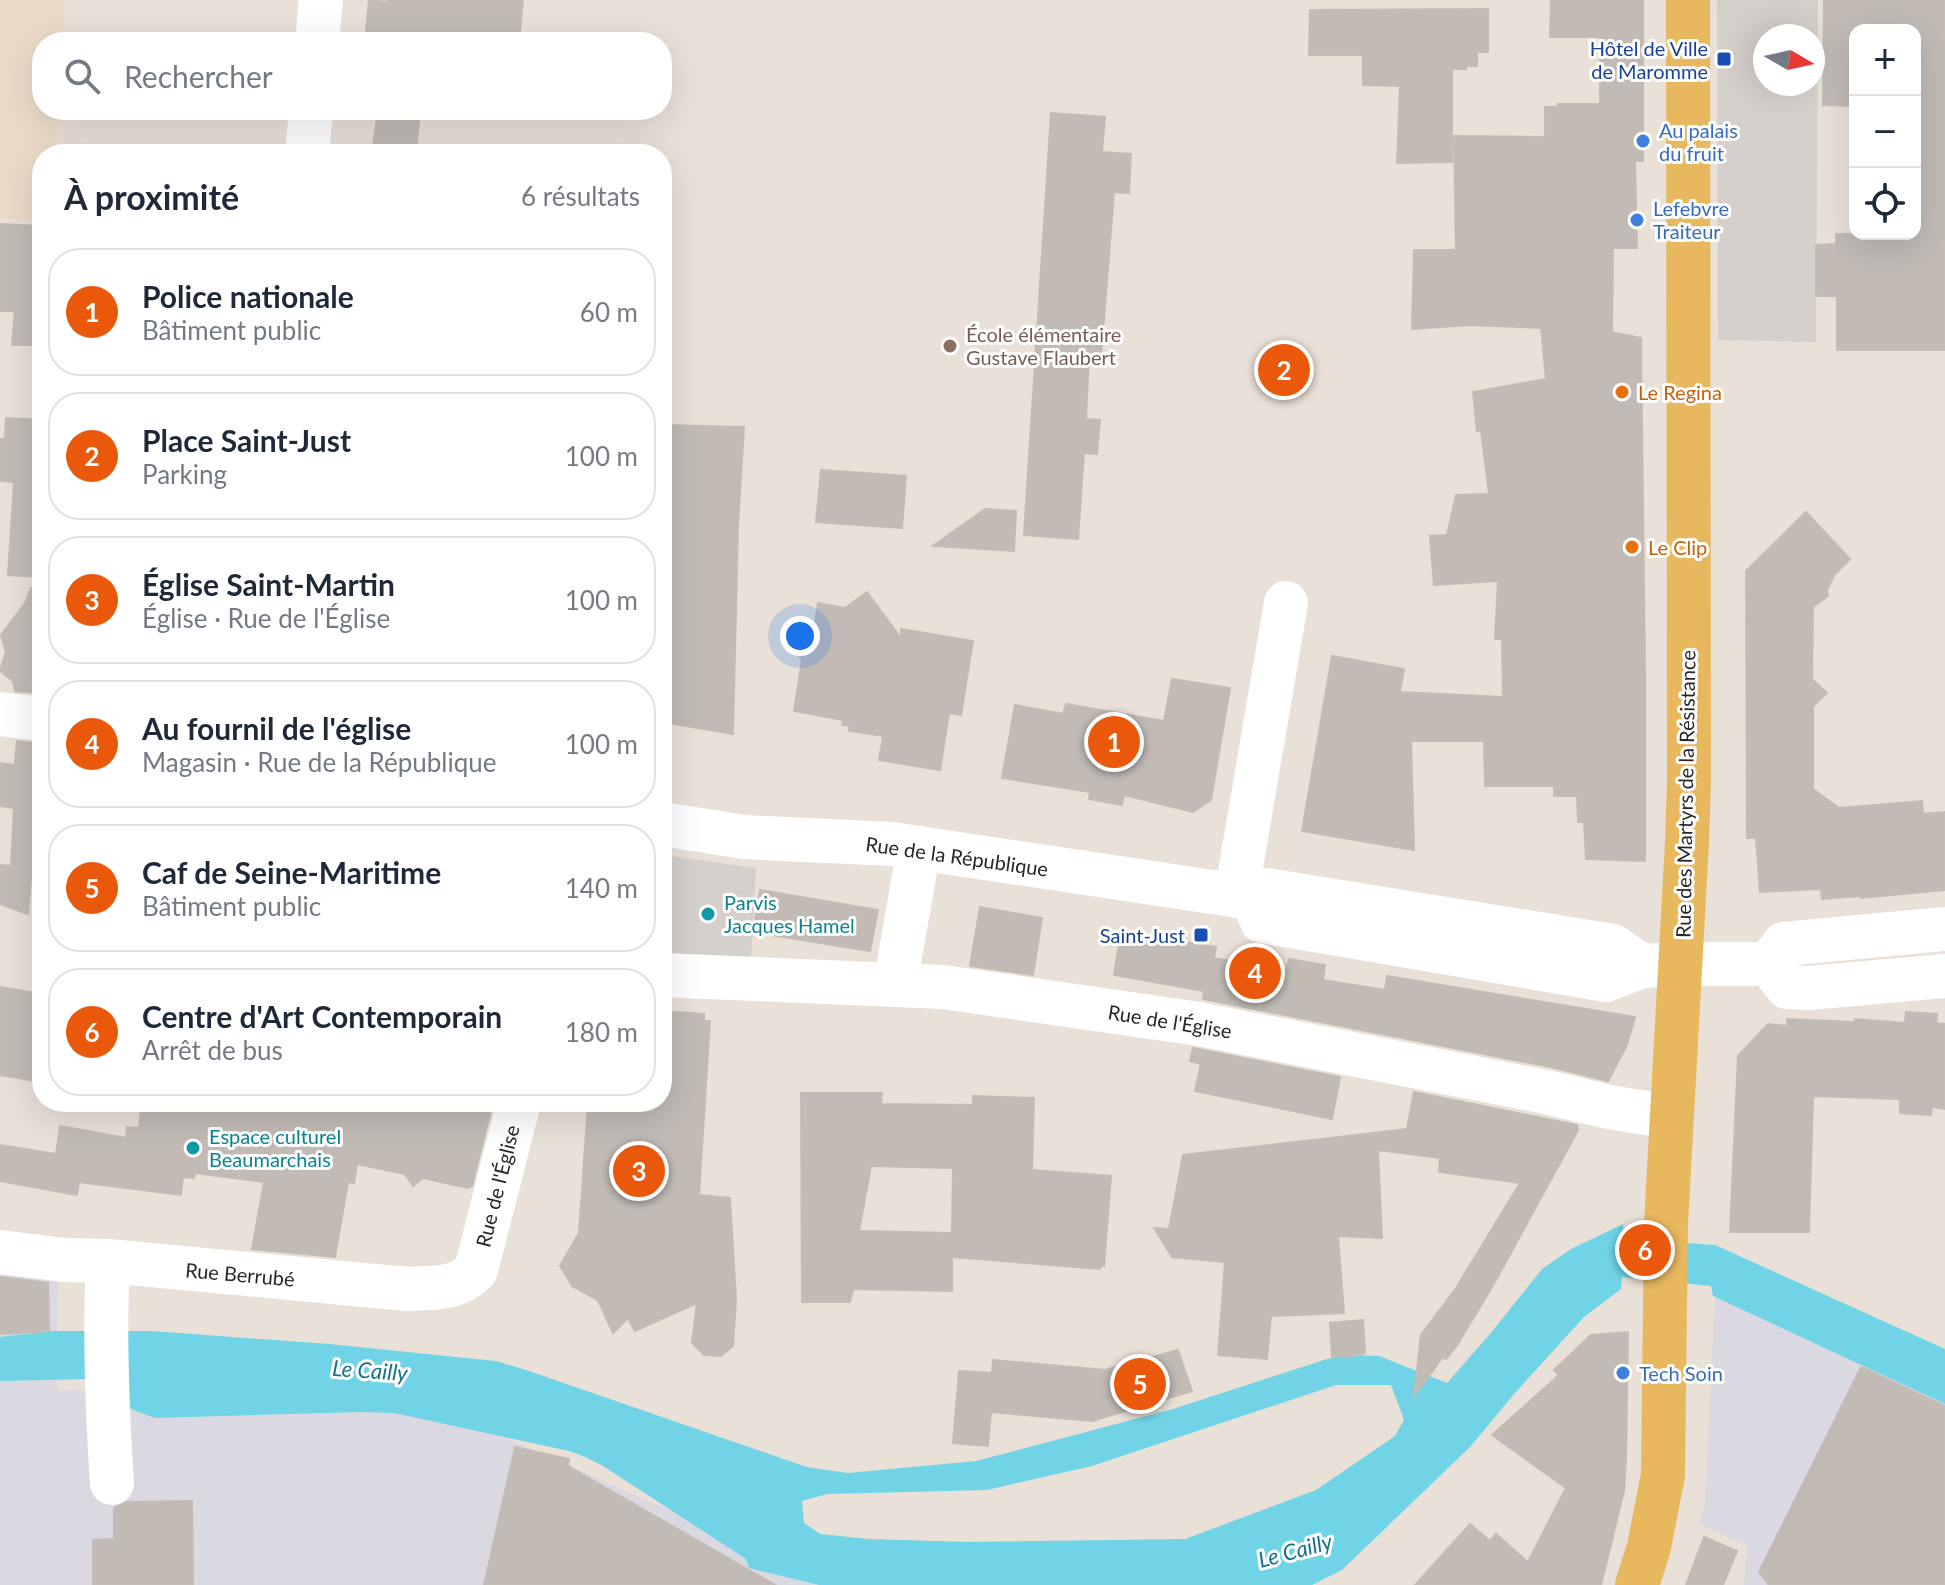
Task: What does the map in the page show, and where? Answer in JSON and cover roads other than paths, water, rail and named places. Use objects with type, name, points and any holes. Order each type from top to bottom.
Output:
[{"type":"main road","name":"Rue des Martyrs de la Résistance","points":[[1637,1585],[1649,1547],[1663,1475],[1665,1243],[1671,1117],[1661,965],[1689,782],[1688,0]]},
{"type":"street","points":[[318,32],[321,0]]},
{"type":"street","points":[[308,144],[310,120]]},
{"type":"street","points":[[1244,897],[1286,603]]},
{"type":"street","points":[[0,714],[32,718]]},
{"type":"street","name":"Rue de la République","points":[[672,826],[737,836],[892,844],[1244,897],[1266,890],[1613,946],[1661,965]]},
{"type":"street","points":[[895,985],[919,848]]},
{"type":"street","points":[[1769,964],[1784,944],[1945,929]]},
{"type":"street","points":[[1661,965],[1769,964]]},
{"type":"street","points":[[1769,964],[1787,987],[1809,988],[1945,976]]},
{"type":"street","name":"Rue de l'Église","points":[[672,975],[943,987],[1199,1024],[1671,1117]]},
{"type":"street","name":"Rue de l'Église","points":[[476,1270],[516,1112]]},
{"type":"street","name":"Rue Berrubé","points":[[0,1252],[407,1289],[455,1285],[467,1280],[476,1270]]},
{"type":"street","points":[[108,1261],[105,1324],[112,1483]]},
{"type":"water","name":"Le Cailly","points":[[1623,1224],[1624,1239],[1715,1245],[1945,1349],[1945,1404],[1713,1296],[1711,1286],[1622,1277],[1621,1289],[1584,1317],[1470,1447],[1342,1570],[1312,1585],[819,1585],[749,1568],[746,1559],[603,1466],[569,1451],[394,1413],[155,1418],[120,1405],[90,1379],[0,1381],[0,1337],[49,1331],[152,1331],[329,1344],[496,1361],[807,1467],[848,1473],[976,1461],[1173,1409],[1327,1359],[1379,1356],[1447,1383],[1542,1269],[1571,1249]],"holes":[[[1336,1385],[1391,1385],[1404,1420],[1395,1436],[1316,1490],[1185,1539],[968,1542],[869,1539],[820,1534],[804,1523],[802,1501],[827,1494],[987,1490],[1092,1466]]]},
{"type":"place","name":"Hôtel de Ville de Maromme","points":[[1724,59]]},
{"type":"place","name":"Au palais du fruit","points":[[1643,141]]},
{"type":"place","name":"Lefebvre Traiteur","points":[[1637,220]]},
{"type":"place","name":"École élémentaire Gustave Flaubert","points":[[950,346]]},
{"type":"place","name":"Place Saint-Just","points":[[1284,370]]},
{"type":"place","name":"Le Regina","points":[[1622,392]]},
{"type":"place","name":"Le Clip","points":[[1632,547]]},
{"type":"place","name":"Police nationale","points":[[1114,742]]},
{"type":"place","name":"Parvis Jacques Hamel","points":[[708,914]]},
{"type":"place","name":"Saint-Just","points":[[1201,935]]},
{"type":"place","name":"Au fournil de l'église","points":[[1255,973]]},
{"type":"place","name":"Espace culturel Beaumarchais","points":[[193,1148]]},
{"type":"place","name":"Église Saint-Martin","points":[[639,1171]]},
{"type":"place","name":"Centre d'Art Contemporain","points":[[1645,1250]]},
{"type":"place","name":"Tech Soin","points":[[1623,1373]]},
{"type":"place","name":"Caf de Seine-Maritime","points":[[1140,1384]]}]
